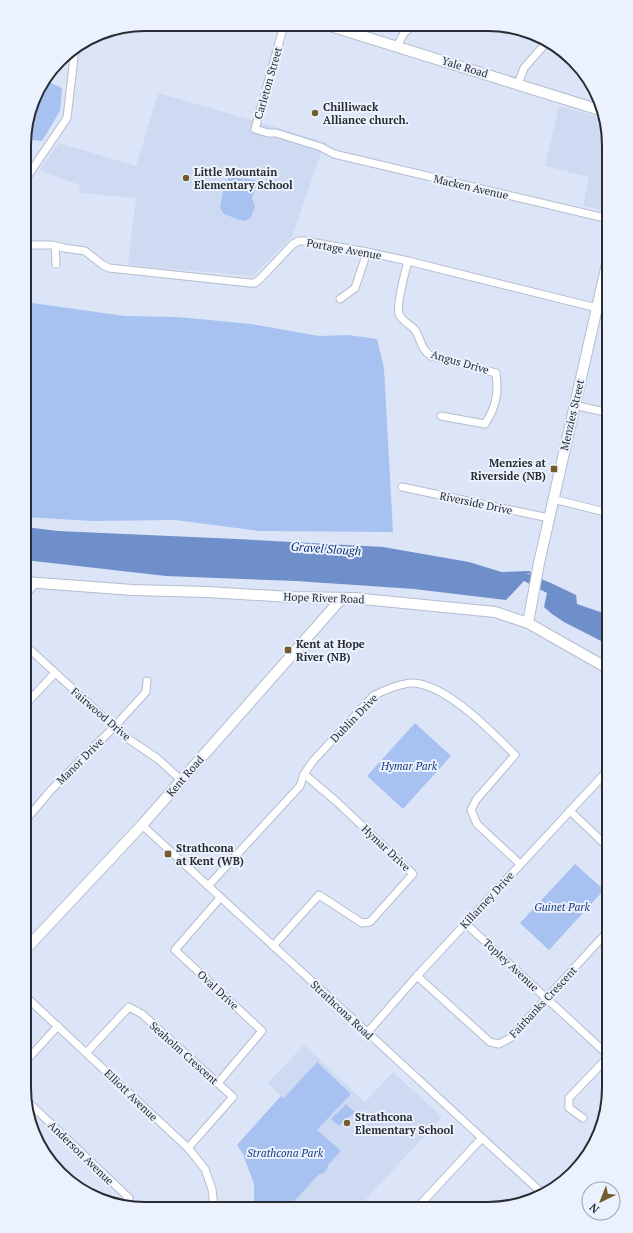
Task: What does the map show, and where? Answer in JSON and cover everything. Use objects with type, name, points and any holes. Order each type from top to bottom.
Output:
[{"type":"street","name":"Carleton Street","points":[[282,31],[255,129],[268,133],[276,133],[321,147],[334,154]]},
{"type":"street","name":"Yale Road","points":[[347,31],[596,109]]},
{"type":"street","points":[[397,46],[406,31]]},
{"type":"street","points":[[518,84],[524,68],[543,46]]},
{"type":"street","points":[[31,171],[67,118],[74,56]]},
{"type":"street","name":"Macken Avenue","points":[[334,154],[602,217]]},
{"type":"street","name":"Portage Avenue","points":[[31,245],[55,246],[85,251],[109,268],[250,283],[260,279],[291,246],[299,241],[367,252],[408,261],[602,309]]},
{"type":"street","points":[[55,246],[56,264]]},
{"type":"street","points":[[340,299],[355,288],[367,252]]},
{"type":"street","name":"Angus Drive","points":[[408,261],[400,299],[399,314],[414,328],[422,348],[431,356],[496,373],[498,386],[496,400],[493,412],[485,424],[441,416]]},
{"type":"street","name":"Menzies Street","points":[[529,618],[539,563],[602,284]]},
{"type":"street","points":[[574,405],[602,412]]},
{"type":"street","name":"Riverside Drive","points":[[402,487],[549,518]]},
{"type":"street","points":[[553,499],[602,511]]},
{"type":"street","name":"Hope River Road","points":[[31,583],[133,590],[342,598],[495,612],[529,618],[602,665]]},
{"type":"street","points":[[31,589],[36,584]]},
{"type":"street","name":"Kent Road","points":[[31,944],[142,825],[342,598]]},
{"type":"street","name":"Fairwood Drive","points":[[31,650],[114,727],[158,759],[181,780]]},
{"type":"street","points":[[31,698],[55,672]]},
{"type":"street","name":"Manor Drive","points":[[31,814],[51,790],[114,727],[146,692],[147,681]]},
{"type":"street","name":"Dublin Drive","points":[[208,886],[300,786],[304,774],[313,761],[373,696],[384,690],[413,682],[438,689],[466,709],[515,755],[476,800],[471,810],[477,824],[520,864]]},
{"type":"street","name":"Hymar Drive","points":[[273,946],[319,895],[362,923],[370,922],[413,874],[337,802],[304,774]]},
{"type":"street","name":"Killarney Drive","points":[[367,1033],[465,923],[602,777]]},
{"type":"street","points":[[570,811],[602,841]]},
{"type":"street","name":"Strathcona Road","points":[[142,825],[539,1189]]},
{"type":"street","name":"Oval Drive","points":[[218,1083],[262,1031],[175,950],[220,898]]},
{"type":"street","name":"Topley Avenue","points":[[465,923],[602,1050]]},
{"type":"street","name":"Fairbanks Crescent","points":[[417,976],[490,1042],[499,1044],[510,1038],[602,938]]},
{"type":"street","name":"Elliott Avenue","points":[[31,1001],[87,1052],[188,1148],[205,1169],[212,1189],[213,1202]]},
{"type":"street","name":"Seaholm Crescent","points":[[87,1052],[129,1007],[142,1014],[218,1083],[233,1098],[188,1148]]},
{"type":"street","points":[[31,1055],[58,1026]]},
{"type":"street","points":[[583,1118],[569,1108],[570,1098],[602,1064]]},
{"type":"street","name":"Anderson Avenue","points":[[32,1106],[129,1198],[127,1201]]},
{"type":"street","points":[[423,1202],[482,1138]]},
{"type":"shaded area","name":"Little Mountain Elementary School","points":[[158,93],[327,143],[322,150],[292,237],[253,276],[128,265],[136,198],[80,193],[79,185],[40,170],[59,143],[136,166]]},
{"type":"shaded area","points":[[559,106],[598,117],[602,145],[602,210],[583,206],[589,177],[545,166]]},
{"type":"shaded area","name":"Strathcona Elementary School","points":[[304,1045],[365,1102],[393,1072],[442,1117],[363,1202],[254,1202],[254,1184],[243,1154],[237,1145],[281,1096],[268,1083]]},
{"type":"green space","points":[[52,80],[51,83],[62,88],[60,111],[42,141],[31,140],[32,130],[37,108],[46,88]]},
{"type":"green space","points":[[229,175],[243,179],[240,190],[226,186]]},
{"type":"green space","points":[[244,178],[257,181],[252,199],[255,206],[250,219],[243,221],[224,214],[220,208],[224,187],[241,191]]},
{"type":"green space","points":[[31,303],[125,316],[178,317],[251,324],[319,336],[348,335],[377,339],[384,368],[393,532],[259,531],[175,520],[93,521],[31,517]]},
{"type":"green space","name":"Hymar Park","points":[[415,723],[451,756],[403,809],[367,776]]},
{"type":"green space","name":"Guinet Park","points":[[575,864],[602,888],[602,892],[549,950],[520,923]]},
{"type":"green space","name":"Strathcona Park","points":[[317,1062],[351,1094],[317,1130],[341,1151],[328,1165],[324,1173],[319,1174],[293,1202],[254,1202],[254,1184],[243,1154],[237,1145],[281,1096],[284,1098]]},
{"type":"green space","points":[[346,1104],[355,1112],[339,1126],[331,1119]]},
{"type":"water","points":[[31,528],[58,531],[383,547],[469,562],[505,573],[526,573],[576,595],[577,604],[602,613],[602,641],[564,622],[552,614],[544,607],[547,593],[524,581],[506,600],[414,589],[296,581],[166,576],[31,561]]},
{"type":"waterway","name":"Gravel Slough","points":[[502,573],[529,572],[534,576]]},
{"type":"place","name":"Chilliwack Alliance church.","points":[[315,113]]},
{"type":"place","name":"Little Mountain Elementary School","points":[[186,178]]},
{"type":"place","name":"Menzies at Riverside (NB)","points":[[554,469]]},
{"type":"place","name":"Kent at Hope River (NB)","points":[[288,650]]},
{"type":"place","name":"Strathcona at Kent (WB)","points":[[168,854]]},
{"type":"place","name":"Strathcona Elementary School","points":[[347,1123]]}]
